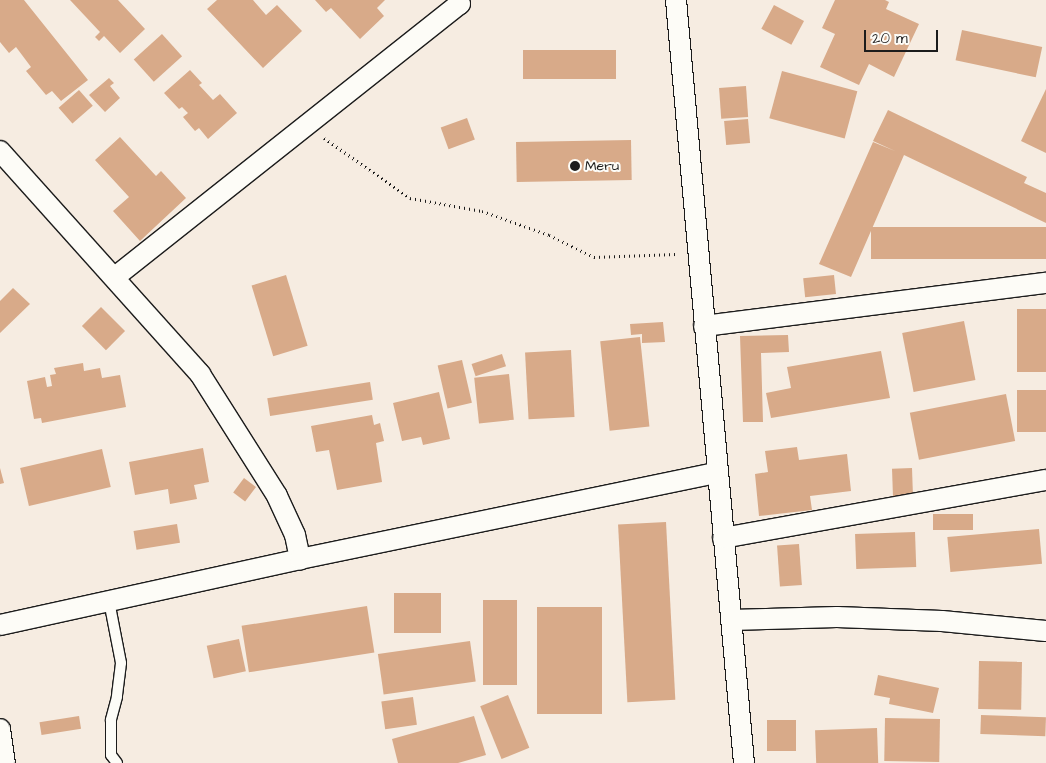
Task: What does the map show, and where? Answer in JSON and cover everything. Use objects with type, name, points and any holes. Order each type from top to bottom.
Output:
[{"type":"street","points":[[115,277],[460,4],[458,0]]},
{"type":"street","points":[[676,0],[744,763]]},
{"type":"street","points":[[0,151],[200,374],[277,496],[295,535],[300,559]]},
{"type":"street","points":[[704,326],[1046,283]]},
{"type":"street","points":[[0,625],[300,559],[717,473]]},
{"type":"street","points":[[723,538],[1046,480]]},
{"type":"street","points":[[731,620],[837,617],[942,621],[1046,632]]},
{"type":"street","points":[[0,729],[6,763]]},
{"type":"lane","points":[[109,601],[121,663],[117,697],[111,720],[111,755],[117,763]]},
{"type":"path","points":[[307,126],[410,198],[482,211],[549,235],[594,257],[698,252]]},
{"type":"building","points":[[0,0],[24,0],[88,80],[61,101],[52,91],[46,95],[26,71],[31,67],[16,47],[9,53],[0,42]]},
{"type":"building","points":[[70,0],[118,0],[145,29],[120,53],[104,36],[99,41],[95,37],[100,32]]},
{"type":"building","points":[[217,0],[253,0],[266,15],[277,5],[302,31],[263,68],[207,9]]},
{"type":"building","points":[[315,0],[385,0],[377,8],[384,16],[360,39],[331,8],[326,12]]},
{"type":"building","points":[[835,0],[885,0],[889,2],[886,9],[919,24],[894,77],[869,64],[859,85],[820,67],[835,34],[822,28]]},
{"type":"building","points":[[774,5],[804,21],[791,45],[761,29]]},
{"type":"building","points":[[962,30],[1042,47],[1036,77],[956,60]]},
{"type":"building","points":[[162,34],[182,56],[154,82],[134,59]]},
{"type":"building","points":[[523,50],[616,50],[616,79],[523,79]]},
{"type":"building","points":[[190,70],[202,83],[199,85],[213,100],[220,94],[237,113],[208,139],[199,128],[195,131],[183,117],[188,113],[182,107],[179,109],[164,93]]},
{"type":"building","points":[[782,71],[857,91],[845,139],[769,118]]},
{"type":"building","points":[[109,78],[114,83],[110,86],[120,98],[105,112],[89,95]]},
{"type":"building","points":[[746,86],[748,117],[721,119],[719,88]]},
{"type":"building","points":[[1046,89],[1046,153],[1021,141]]},
{"type":"building","points":[[79,90],[93,106],[72,124],[59,108]]},
{"type":"building","points":[[888,110],[1027,177],[1024,183],[1046,193],[1046,223],[904,155],[851,277],[819,264],[873,142],[895,151],[873,141]]},
{"type":"building","points":[[467,118],[475,140],[449,149],[441,128]]},
{"type":"building","points":[[748,119],[750,143],[726,145],[724,121]]},
{"type":"building","points":[[120,137],[156,176],[161,171],[186,198],[140,241],[113,211],[129,197],[95,160]]},
{"type":"building","points":[[631,140],[632,180],[517,182],[516,142]]},
{"type":"building","points":[[871,227],[1046,227],[1046,259],[871,259]]},
{"type":"building","points":[[286,275],[308,346],[273,356],[252,286]]},
{"type":"building","points":[[834,275],[836,294],[805,297],[803,278]]},
{"type":"building","points":[[13,288],[30,304],[0,333],[0,301]]},
{"type":"building","points":[[101,307],[125,331],[106,350],[82,326]]},
{"type":"building","points":[[1017,309],[1046,309],[1046,372],[1017,372]]},
{"type":"building","points":[[964,321],[975,380],[914,392],[902,333]]},
{"type":"building","points":[[663,322],[665,342],[642,343],[642,334],[631,335],[630,324]]},
{"type":"building","points":[[788,335],[789,352],[761,353],[763,422],[743,422],[740,336]]},
{"type":"building","points":[[640,337],[649,427],[610,431],[600,341]]},
{"type":"building","points":[[571,350],[575,417],[529,419],[525,352]]},
{"type":"building","points":[[881,351],[890,398],[771,418],[766,393],[791,388],[787,367]]},
{"type":"building","points":[[502,354],[506,366],[476,376],[472,364]]},
{"type":"building","points":[[462,360],[472,403],[448,408],[438,366]]},
{"type":"building","points":[[83,363],[84,371],[100,368],[102,378],[120,375],[126,407],[42,423],[41,418],[34,419],[27,381],[45,377],[47,387],[52,386],[50,375],[56,374],[54,368]]},
{"type":"building","points":[[509,374],[514,420],[479,423],[474,378]]},
{"type":"building","points":[[370,382],[373,400],[270,416],[267,398]]},
{"type":"building","points":[[1017,390],[1046,390],[1046,432],[1017,432]]},
{"type":"building","points":[[439,392],[450,439],[423,445],[421,437],[402,441],[393,403]]},
{"type":"building","points":[[1006,394],[1015,441],[919,460],[910,413]]},
{"type":"building","points":[[372,415],[374,425],[380,423],[384,441],[376,443],[382,482],[337,490],[329,450],[316,452],[311,426]]},
{"type":"building","points":[[797,447],[799,460],[847,454],[851,491],[810,496],[812,510],[759,516],[755,474],[768,472],[765,451]]},
{"type":"building","points":[[203,448],[209,482],[194,485],[197,499],[170,504],[168,489],[135,495],[129,462]]},
{"type":"building","points":[[102,449],[111,487],[29,506],[20,468]]},
{"type":"building","points":[[0,468],[4,483],[0,484]]},
{"type":"building","points":[[912,468],[913,496],[893,497],[892,469]]},
{"type":"building","points":[[244,478],[256,487],[245,501],[233,492]]},
{"type":"building","points":[[933,514],[973,514],[973,530],[933,530]]},
{"type":"building","points":[[666,522],[675,700],[627,702],[618,525]]},
{"type":"building","points":[[177,524],[180,543],[137,550],[134,531]]},
{"type":"building","points":[[1039,529],[1042,564],[950,572],[947,537]]},
{"type":"building","points":[[915,532],[916,567],[856,569],[855,534]]},
{"type":"building","points":[[799,544],[802,585],[780,586],[777,546]]},
{"type":"building","points":[[394,593],[441,593],[441,633],[394,633]]},
{"type":"building","points":[[483,600],[517,600],[517,685],[483,685]]},
{"type":"building","points":[[367,606],[374,652],[249,672],[242,626]]},
{"type":"building","points":[[537,607],[602,607],[602,714],[537,714]]},
{"type":"building","points":[[239,639],[246,671],[214,678],[207,646]]},
{"type":"building","points":[[470,641],[476,682],[384,695],[378,654]]},
{"type":"building","points":[[979,661],[1022,662],[1021,710],[978,709]]},
{"type":"building","points":[[878,675],[939,688],[933,713],[889,704],[890,698],[874,695]]},
{"type":"building","points":[[508,695],[529,748],[502,759],[480,706]]},
{"type":"building","points":[[413,697],[417,725],[385,729],[381,701]]},
{"type":"building","points":[[981,715],[1046,717],[1045,736],[980,734]]},
{"type":"building","points":[[79,716],[81,729],[42,735],[39,722]]},
{"type":"building","points":[[474,716],[486,755],[458,763],[398,763],[392,739]]},
{"type":"building","points":[[885,718],[940,719],[939,762],[884,761]]},
{"type":"building","points":[[767,720],[796,720],[796,751],[767,751]]},
{"type":"building","points":[[877,728],[878,763],[816,763],[815,730]]},
{"type":"place","name":"Meru","points":[[575,166]]}]
